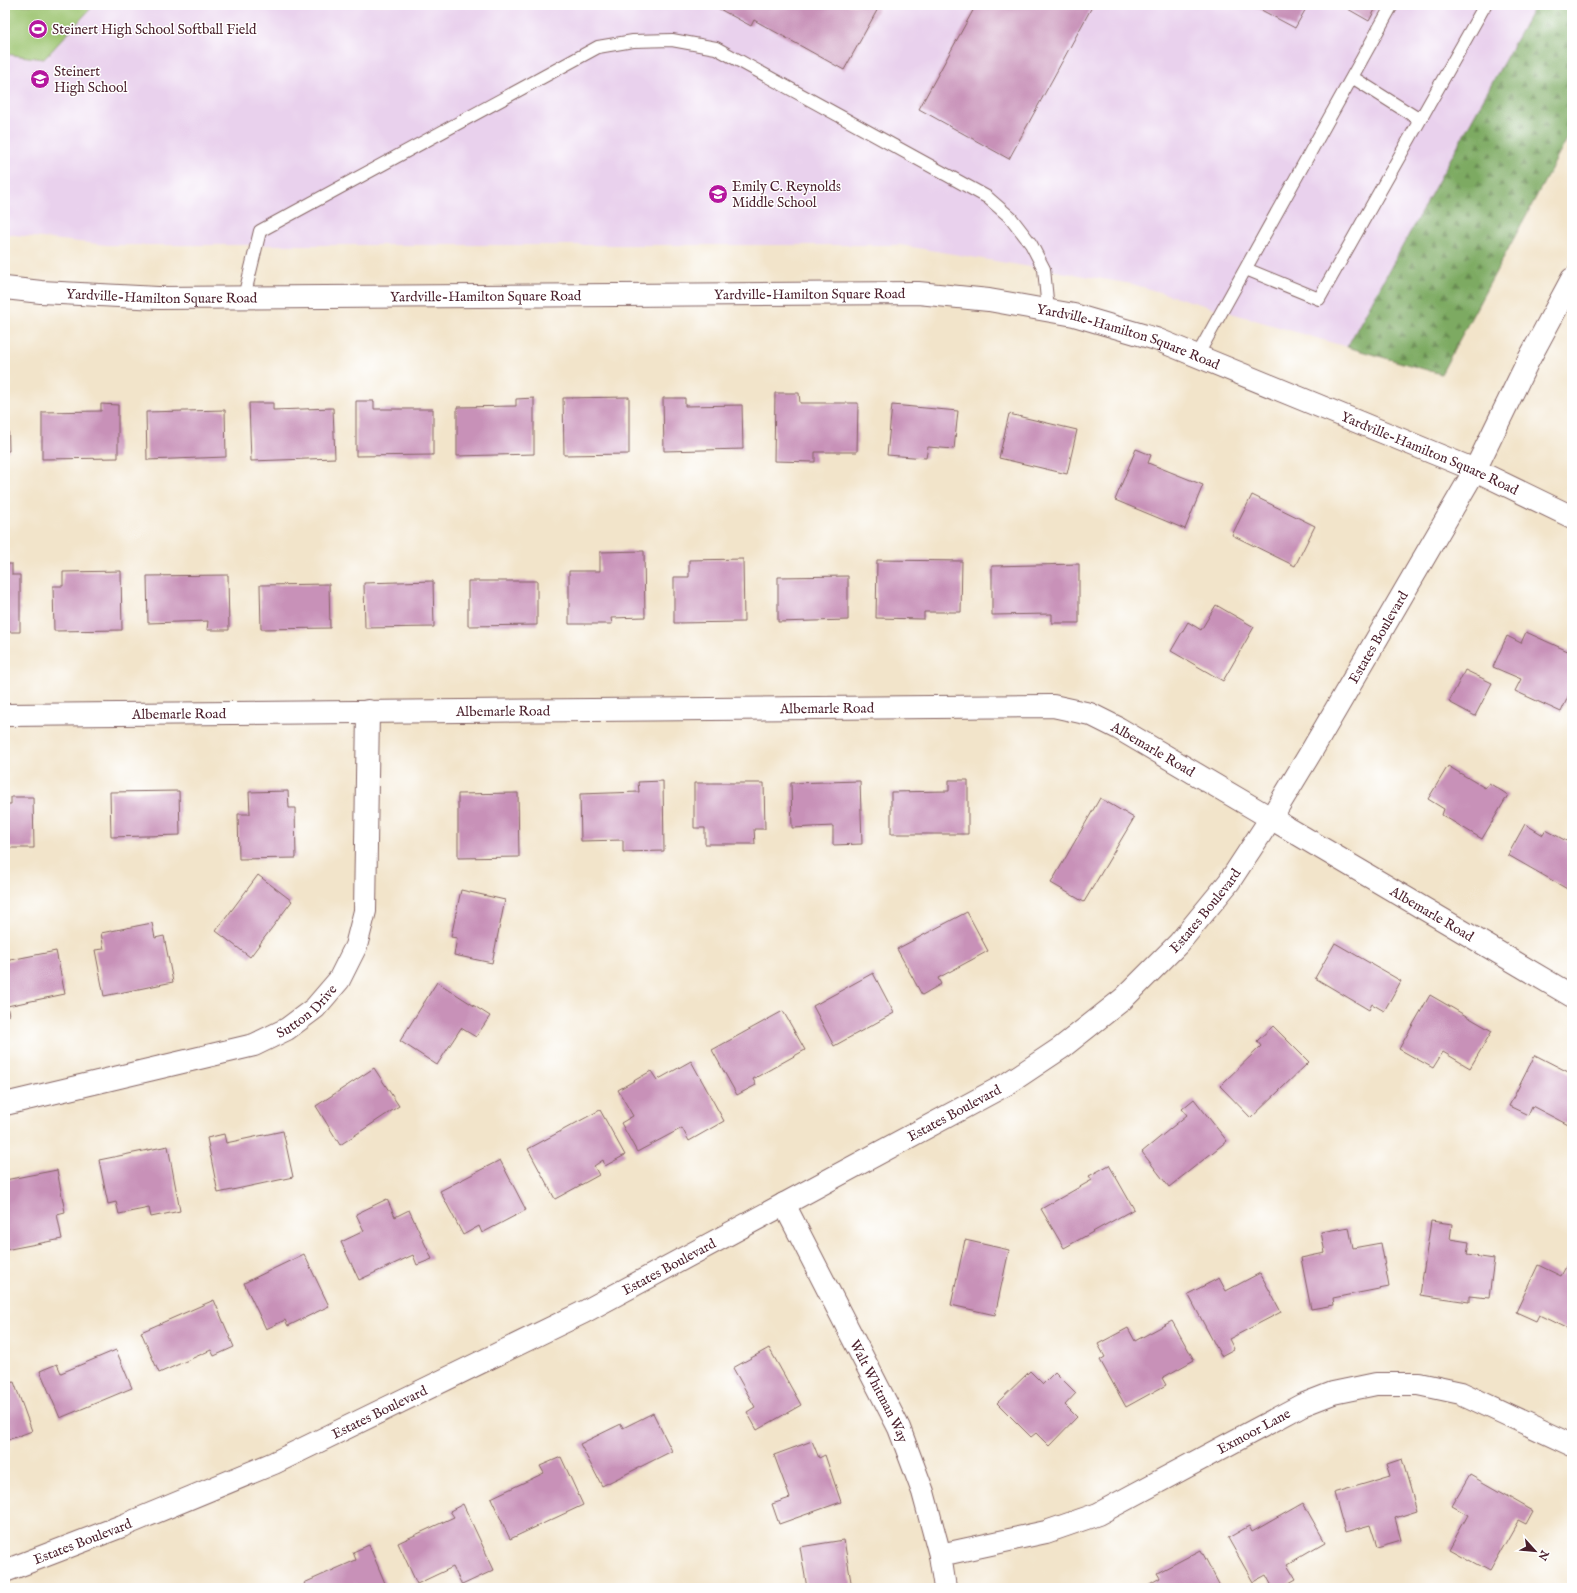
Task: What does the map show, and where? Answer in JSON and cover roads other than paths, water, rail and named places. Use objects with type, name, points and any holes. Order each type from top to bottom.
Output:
[{"type":"street","name":"Estates Boulevard","points":[[5,1572],[274,1463],[584,1312],[1006,1084],[1061,1048],[1123,999],[1179,943],[1229,882],[1271,818],[1476,470],[1528,361],[1572,279]]},
{"type":"street","name":"Yardville-Hamilton Square Road","points":[[5,288],[41,292],[158,298],[918,293],[989,300],[1074,315],[1156,339],[1476,470],[1572,517]]},
{"type":"street","name":"Albemarle Road","points":[[5,715],[1053,706],[1090,714],[1118,728],[1572,996]]},
{"type":"street","name":"Sutton Drive","points":[[5,1104],[254,1045],[287,1029],[315,1008],[339,980],[356,946],[365,911],[368,711]]},
{"type":"street","name":"Walt Whitman Way","points":[[784,1204],[899,1428],[924,1492],[940,1555],[945,1588]]},
{"type":"street","name":"Exmoor Lane","points":[[940,1555],[1046,1532],[1098,1514],[1302,1405],[1333,1393],[1376,1384],[1419,1384],[1461,1393],[1572,1445]]},
{"type":"lane","points":[[1197,356],[1392,5]]},
{"type":"lane","points":[[1246,269],[1319,299],[1485,5]]},
{"type":"lane","points":[[244,298],[260,231],[598,47],[633,40],[672,40],[716,48],[987,197],[1011,218],[1031,244],[1044,269],[1048,310]]},
{"type":"lane","points":[[1352,77],[1420,120]]},
{"type":"place","name":"Steinert High School Softball Field","points":[[38,29]]},
{"type":"place","name":"Steinert High School","points":[[40,79]]},
{"type":"place","name":"Emily C. Reynolds Middle School","points":[[718,194]]}]
